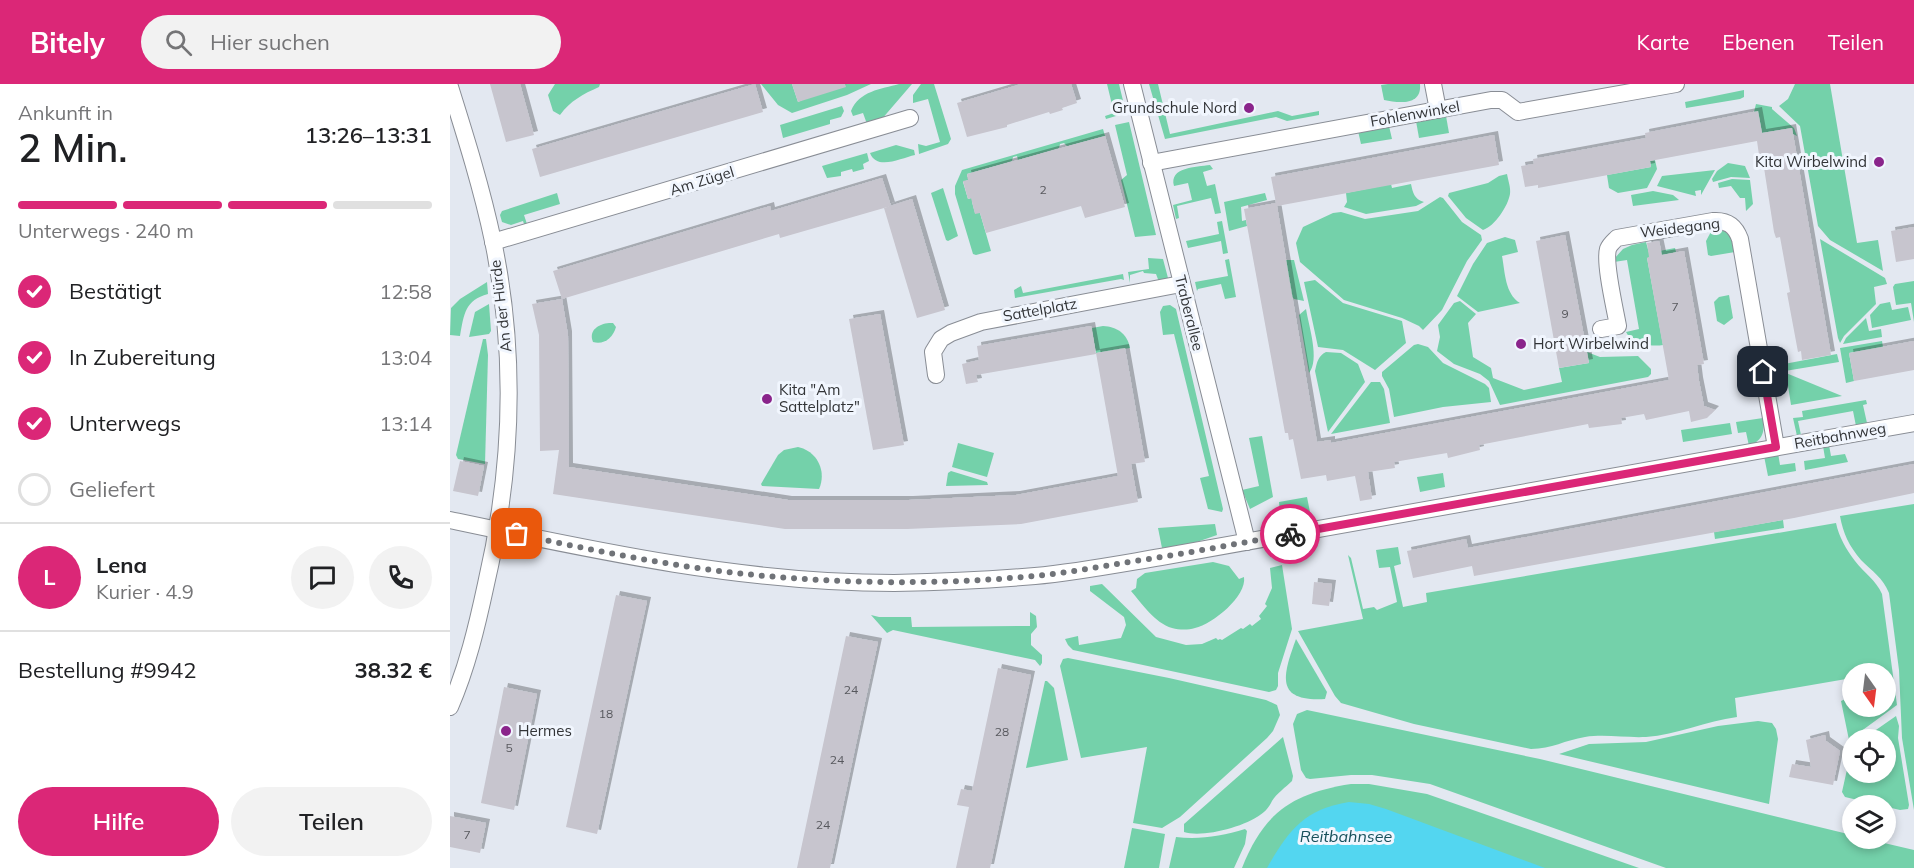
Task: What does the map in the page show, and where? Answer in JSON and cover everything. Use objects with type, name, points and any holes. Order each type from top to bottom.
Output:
[{"type":"street","name":"Traberallee","points":[[1132,84],[1247,542]]},
{"type":"street","points":[[1433,84],[1438,110]]},
{"type":"street","name":"Fohlenwinkel","points":[[1151,163],[1502,100],[1518,112],[1676,84]]},
{"type":"street","name":"An der Hürde","points":[[450,87],[476,171],[493,242],[506,332],[509,385],[507,460],[498,530],[476,629],[450,707]]},
{"type":"street","name":"Am Zügel","points":[[493,242],[910,118]]},
{"type":"street","name":"Weidegang","points":[[1601,329],[1618,326],[1608,261],[1608,250],[1617,238],[1713,221],[1727,222],[1734,226],[1740,239],[1776,447]]},
{"type":"street","name":"Sattelplatz","points":[[936,375],[933,352],[941,339],[951,333],[1012,315],[1181,284]]},
{"type":"street","name":"Reitbahnweg","points":[[450,520],[722,571],[805,579],[892,583],[1036,576],[1247,542],[1914,423]]},
{"type":"green space","points":[[555,84],[600,84],[599,87],[582,95],[560,115],[553,111],[548,95]]},
{"type":"green space","points":[[761,84],[792,84],[798,102],[836,84],[871,84],[847,95],[792,113],[778,105]]},
{"type":"green space","points":[[899,84],[912,84],[881,120],[867,124],[863,113],[853,116],[851,111],[859,99],[878,89]]},
{"type":"green space","points":[[921,84],[934,84],[951,139],[948,144],[919,154],[918,144],[926,146],[940,142],[928,99],[913,103],[913,95]]},
{"type":"green space","points":[[1107,84],[1119,84],[1126,113],[1106,119],[1105,116],[1114,113]]},
{"type":"green space","points":[[1149,84],[1158,84],[1170,134],[1278,111],[1292,116],[1319,111],[1319,115],[1287,121],[1276,117],[1165,139]]},
{"type":"green space","points":[[1420,84],[1420,91],[1413,100],[1396,102],[1384,100],[1381,85]]},
{"type":"green space","points":[[1795,84],[1830,84],[1857,243],[1878,240],[1883,271],[1830,240],[1818,226],[1800,126],[1779,106],[1788,99]]},
{"type":"green space","points":[[1744,90],[1744,97],[1740,99],[1686,108],[1685,102]]},
{"type":"green space","points":[[1756,104],[1772,107],[1794,128],[1797,136],[1793,134],[1792,128],[1762,133],[1758,112],[1754,112]]},
{"type":"green space","points":[[842,106],[844,111],[841,117],[830,120],[830,124],[783,138],[780,125]]},
{"type":"green space","points":[[1446,116],[1449,133],[1419,138],[1416,121]]},
{"type":"green space","points":[[1129,122],[1156,235],[1135,237],[1121,180],[1127,175],[1115,125]]},
{"type":"green space","points":[[1389,126],[1392,139],[1361,144],[1358,131]]},
{"type":"green space","points":[[1103,129],[1105,136],[1067,146],[1064,143],[1060,144],[1059,148],[1018,160],[1017,156],[1013,157],[1012,161],[967,174],[968,180],[963,182],[968,199],[975,197],[976,200],[972,202],[975,213],[980,213],[991,251],[973,254],[955,194],[955,186],[962,170]]},
{"type":"green space","points":[[896,145],[914,150],[915,155],[884,162],[873,158],[870,153]]},
{"type":"green space","points":[[867,153],[869,161],[863,164],[864,169],[853,172],[852,169],[841,172],[841,176],[827,178],[822,166]]},
{"type":"green space","points":[[1655,160],[1657,169],[1647,188],[1618,193],[1609,188],[1607,175],[1651,167],[1650,161]]},
{"type":"green space","points":[[1728,163],[1745,166],[1750,178],[1731,177],[1713,182],[1712,179],[1717,171]]},
{"type":"green space","points":[[1210,165],[1213,169],[1203,172],[1207,186],[1215,184],[1221,213],[1215,214],[1211,198],[1177,206],[1179,218],[1176,219],[1173,205],[1192,200],[1188,183],[1174,186],[1176,175],[1185,169]]},
{"type":"green space","points":[[1715,170],[1701,195],[1701,190],[1695,191],[1696,196],[1657,186],[1662,176]]},
{"type":"green space","points":[[1507,174],[1510,192],[1507,204],[1496,220],[1483,230],[1466,218],[1448,196],[1449,193],[1488,183]]},
{"type":"green space","points":[[1732,179],[1750,180],[1753,204],[1746,211],[1745,198],[1740,198],[1731,186],[1719,188],[1718,183]]},
{"type":"green space","points":[[1391,184],[1392,188],[1411,184],[1413,193],[1424,202],[1416,206],[1366,214],[1344,207],[1347,202],[1346,193]]},
{"type":"green space","points":[[943,188],[958,236],[948,241],[931,193]]},
{"type":"green space","points":[[1653,191],[1673,195],[1679,200],[1633,206],[1631,195]]},
{"type":"green space","points":[[557,193],[560,204],[524,215],[528,227],[525,227],[523,221],[511,225],[502,222],[500,215],[502,211]]},
{"type":"green space","points":[[1265,193],[1267,200],[1241,207],[1242,221],[1246,220],[1247,226],[1229,231],[1224,202]]},
{"type":"green space","points":[[1440,197],[1462,222],[1481,235],[1482,240],[1467,261],[1442,310],[1423,330],[1402,318],[1344,300],[1300,262],[1296,243],[1303,227],[1333,213],[1341,212],[1365,219],[1418,211]]},
{"type":"green space","points":[[1222,221],[1228,253],[1223,254],[1221,241],[1188,248],[1186,241],[1219,234],[1217,222]]},
{"type":"green space","points":[[1713,228],[1720,228],[1730,234],[1735,252],[1708,255],[1706,241]]},
{"type":"green space","points":[[1505,237],[1515,240],[1518,252],[1502,256],[1511,294],[1520,303],[1478,312],[1457,296],[1473,264],[1487,243]]},
{"type":"green space","points":[[1820,239],[1885,278],[1887,284],[1874,287],[1876,304],[1844,336],[1840,343],[1838,338]]},
{"type":"green space","points":[[1646,242],[1649,253],[1675,248],[1676,252],[1647,258],[1663,345],[1634,345],[1626,332],[1639,329],[1627,260],[1614,262],[1623,249]]},
{"type":"green space","points":[[1148,258],[1163,259],[1168,278],[1164,282],[1159,282],[1156,274],[1143,271],[1130,275],[1130,283],[1128,272],[1149,269]]},
{"type":"green space","points":[[1229,259],[1236,297],[1225,299],[1221,284],[1197,291],[1195,282],[1228,276],[1225,260]]},
{"type":"green space","points":[[1286,260],[1294,260],[1304,301],[1291,296]]},
{"type":"green space","points":[[1123,274],[1124,280],[1015,298],[1014,290],[1021,286],[1023,293]]},
{"type":"green space","points":[[1315,280],[1343,303],[1402,321],[1406,343],[1375,370],[1343,350],[1318,347],[1304,282]]},
{"type":"green space","points":[[1914,281],[1914,322],[1911,303],[1896,305],[1893,287],[1895,284]]},
{"type":"green space","points":[[487,282],[488,294],[470,304],[460,336],[450,335],[451,308],[460,299]]},
{"type":"green space","points":[[1729,295],[1733,318],[1724,325],[1717,321],[1714,302],[1719,297]]},
{"type":"green space","points":[[1460,301],[1476,314],[1468,323],[1473,357],[1491,368],[1493,378],[1524,390],[1562,382],[1559,368],[1589,363],[1587,352],[1600,357],[1638,356],[1651,369],[1651,374],[1648,377],[1500,405],[1489,381],[1480,374],[1454,364],[1437,351],[1440,337],[1438,325],[1454,303]]},
{"type":"green space","points":[[1890,302],[1892,310],[1908,307],[1911,320],[1872,328],[1870,315],[1880,304]]},
{"type":"green space","points":[[489,304],[491,331],[489,334],[469,337],[475,312]]},
{"type":"green space","points":[[1170,305],[1176,309],[1222,512],[1208,509],[1200,478],[1209,476],[1174,334],[1163,335],[1160,312],[1163,306]]},
{"type":"green space","points":[[1306,309],[1314,352],[1314,360],[1309,373],[1299,315]]},
{"type":"green space","points":[[1866,318],[1869,331],[1881,329],[1882,337],[1843,344],[1846,338]]},
{"type":"green space","points":[[613,323],[616,327],[610,337],[601,342],[593,342],[592,334],[595,328]]},
{"type":"green space","points":[[1103,326],[1121,332],[1130,348],[1096,353],[1092,328]]},
{"type":"green space","points":[[483,339],[486,339],[488,355],[485,464],[458,459],[456,455]]},
{"type":"green space","points":[[1882,341],[1883,347],[1849,353],[1854,381],[1846,383],[1840,348]]},
{"type":"green space","points":[[1418,344],[1428,347],[1443,363],[1485,384],[1489,388],[1491,402],[1443,407],[1394,417],[1389,389],[1382,372]]},
{"type":"green space","points":[[1326,352],[1341,353],[1358,364],[1365,382],[1328,432],[1315,371],[1317,362]]},
{"type":"green space","points":[[1837,354],[1839,362],[1785,371],[1784,364]]},
{"type":"green space","points":[[1786,373],[1842,396],[1791,405]]},
{"type":"green space","points":[[1371,382],[1380,382],[1384,389],[1390,423],[1331,434]]},
{"type":"green space","points":[[1866,400],[1867,404],[1863,405],[1867,423],[1871,423],[1856,426],[1853,411],[1798,421],[1801,435],[1797,436],[1793,418],[1803,417],[1802,411]]},
{"type":"green space","points":[[1763,418],[1762,435],[1749,446],[1746,432],[1738,433],[1736,422]]},
{"type":"green space","points":[[1730,423],[1732,434],[1683,442],[1681,430]]},
{"type":"green space","points":[[1262,436],[1273,497],[1250,509],[1242,490],[1259,486],[1249,438]]},
{"type":"green space","points":[[958,443],[994,453],[987,477],[952,467]]},
{"type":"green space","points":[[1829,445],[1831,456],[1845,454],[1848,462],[1805,470],[1804,461],[1825,458],[1823,446]]},
{"type":"green space","points":[[798,447],[805,449],[819,463],[822,475],[819,489],[762,486],[761,484],[778,455],[784,450]]},
{"type":"green space","points":[[1778,453],[1780,465],[1795,463],[1796,471],[1768,476],[1764,456]]},
{"type":"green space","points":[[951,471],[987,482],[988,485],[946,486],[948,473]]},
{"type":"green space","points":[[1443,473],[1445,487],[1420,492],[1417,477]]},
{"type":"green space","points":[[1307,497],[1312,522],[1307,524],[1304,510],[1282,515],[1285,528],[1281,528],[1279,502]]},
{"type":"green space","points":[[1914,504],[1914,810],[1902,738],[1899,670],[1889,593],[1880,579],[1853,550],[1840,516]]},
{"type":"green space","points":[[1783,520],[1784,528],[1715,539],[1714,532]]},
{"type":"green space","points":[[1836,523],[1849,552],[1882,594],[1891,663],[1842,663],[1842,680],[1735,698],[1737,717],[1669,734],[1646,737],[1585,737],[1545,748],[1531,749],[1414,724],[1341,703],[1298,631],[1363,619],[1348,555],[1351,558],[1363,609],[1374,607],[1377,610],[1397,602],[1390,567],[1379,568],[1376,550],[1398,547],[1401,564],[1394,566],[1403,607],[1427,602],[1426,593]]},
{"type":"green space","points":[[1215,524],[1217,535],[1194,543],[1162,548],[1158,528]]},
{"type":"green space","points":[[1213,562],[1229,566],[1239,579],[1244,577],[1243,584],[1235,600],[1227,608],[1211,621],[1192,629],[1184,630],[1166,626],[1149,612],[1131,591],[1136,588],[1137,579],[1145,573]]},
{"type":"green space","points":[[1282,565],[1292,629],[1278,673],[1276,690],[1269,692],[1073,650],[1065,639],[1078,636],[1079,645],[1121,638],[1126,625],[1124,617],[1090,591],[1090,586],[1102,584],[1156,637],[1186,645],[1202,644],[1216,638],[1222,640],[1241,628],[1250,624],[1252,626],[1261,619],[1259,616],[1267,606],[1265,604],[1272,588],[1270,568]]},
{"type":"green space","points":[[1030,612],[1036,616],[1037,627],[1031,634],[1031,645],[1042,655],[1040,666],[1035,660],[893,630],[887,633],[871,615],[911,617],[912,627],[1030,626]]},
{"type":"green space","points":[[1296,639],[1327,692],[1325,699],[1309,699],[1297,696],[1290,691],[1286,675]]},
{"type":"green space","points":[[1068,658],[1266,700],[1277,705],[1280,715],[1267,738],[1180,817],[1162,828],[1133,823],[1147,747],[1081,758],[1060,666],[1063,659]]},
{"type":"green space","points":[[1045,681],[1054,688],[1068,760],[1026,768]]},
{"type":"green space","points":[[1307,710],[1540,759],[1842,833],[1842,849],[1896,849],[1896,846],[1914,850],[1914,868],[1666,868],[1430,784],[1372,775],[1306,778],[1301,770],[1293,724],[1297,714]]},
{"type":"green space","points":[[1896,716],[1908,809],[1896,809],[1896,795],[1844,795],[1842,792],[1844,783],[1896,783],[1896,729],[1877,729]]},
{"type":"green space","points":[[1844,717],[1881,717],[1864,729],[1847,729]]},
{"type":"green space","points":[[1758,721],[1772,723],[1778,739],[1769,804],[1559,754],[1589,744],[1646,742],[1718,726]]},
{"type":"green space","points":[[1283,737],[1293,776],[1292,781],[1276,796],[1266,810],[1244,824],[1223,830],[1201,834],[1184,832],[1184,824]]},
{"type":"green space","points":[[1351,784],[1369,784],[1427,794],[1639,868],[1242,868],[1260,833],[1283,808],[1313,793]]},
{"type":"green space","points":[[1132,828],[1165,834],[1159,868],[1124,868]]},
{"type":"green space","points":[[1245,829],[1247,831],[1245,844],[1234,868],[1169,868],[1176,837],[1210,837]]},
{"type":"water","name":"Reitbahnsee","points":[[1349,802],[1386,809],[1545,868],[1267,868],[1282,843],[1299,824],[1320,810]]},
{"type":"building","points":[[490,84],[520,84],[534,135],[506,142]]},
{"type":"building","points":[[755,84],[763,112],[540,177],[532,149]]},
{"type":"building","points":[[792,84],[845,84],[846,87],[798,102]]},
{"type":"building","points":[[1021,84],[1071,84],[1077,103],[1062,108],[1063,110],[1050,114],[1049,112],[1007,125],[1007,127],[967,137],[957,103]]},
{"type":"building","points":[[1758,111],[1762,133],[1792,128],[1831,355],[1802,360],[1801,351],[1798,352],[1780,237],[1776,238],[1774,232],[1762,155],[1759,155],[1757,141],[1650,161],[1651,167],[1538,188],[1538,185],[1525,187],[1521,166],[1534,164],[1533,159],[1646,138],[1645,133]]},
{"type":"building","points":[[1494,135],[1499,165],[1277,206],[1317,442],[1331,440],[1331,443],[1669,380],[1647,258],[1649,257],[1647,243],[1659,241],[1662,255],[1684,251],[1704,364],[1697,365],[1699,381],[1704,406],[1715,410],[1707,418],[1691,422],[1689,411],[1646,420],[1644,414],[1621,418],[1622,424],[1589,428],[1588,424],[1479,445],[1480,450],[1448,458],[1447,453],[1394,462],[1395,468],[1368,472],[1372,499],[1360,501],[1355,476],[1327,481],[1326,475],[1301,479],[1293,439],[1289,440],[1288,433],[1285,433],[1244,209],[1276,203],[1271,177]]},
{"type":"building","points":[[1105,136],[1125,207],[1085,218],[1081,206],[986,233],[980,213],[975,214],[971,198],[968,199],[963,181],[968,180],[967,174]]},
{"type":"building","points":[[882,178],[891,206],[780,238],[779,234],[562,299],[553,271],[770,206],[771,211]]},
{"type":"building","points":[[912,199],[945,310],[917,318],[884,208]]},
{"type":"building","points":[[1914,227],[1914,259],[1896,262],[1891,231]]},
{"type":"building","points":[[1565,235],[1589,363],[1559,368],[1536,241]]},
{"type":"building","points":[[562,299],[568,335],[569,467],[788,500],[909,500],[1016,495],[1118,476],[1096,353],[1125,348],[1145,462],[1131,464],[1138,502],[1021,524],[907,529],[785,529],[553,494],[559,450],[540,451],[539,335],[532,304]]},
{"type":"building","points":[[880,314],[904,445],[873,450],[849,319]]},
{"type":"building","points":[[1091,326],[1096,354],[976,375],[978,382],[966,384],[962,364],[979,360],[977,346]]},
{"type":"building","points":[[1914,341],[1914,370],[1854,381],[1849,353]]},
{"type":"building","points":[[460,461],[484,466],[478,496],[453,491]]},
{"type":"building","points":[[1914,464],[1914,493],[1794,518],[1474,576],[1472,566],[1413,578],[1407,551],[1466,539],[1468,548]]},
{"type":"building","points":[[1314,582],[1332,584],[1329,606],[1312,604]]},
{"type":"building","points":[[616,595],[647,601],[597,834],[566,827]]},
{"type":"building","points":[[846,636],[878,642],[830,868],[797,868]]},
{"type":"building","points":[[998,668],[1031,675],[990,868],[956,868],[969,807],[957,805],[961,789],[972,791]]},
{"type":"building","points":[[504,687],[537,694],[514,810],[481,803]]},
{"type":"building","points":[[1825,735],[1826,741],[1840,751],[1833,785],[1789,777],[1792,764],[1811,767],[1806,740]]},
{"type":"building","points":[[450,816],[486,823],[480,853],[450,847]]},
{"type":"way so far","points":[[517,534],[692,567],[743,574],[892,583],[1036,576],[1290,534]]},
{"type":"place","name":"Grundschule Nord","points":[[1249,108]]},
{"type":"place","name":"Kita Wirbelwind","points":[[1879,162]]},
{"type":"place","name":"Hort Wirbelwind","points":[[1521,344]]},
{"type":"place","name":"Kita \"Am Sattelplatz\"","points":[[767,399]]},
{"type":"place","name":"Hermes","points":[[506,731]]},
{"type":"route","points":[[1290,534],[1776,447],[1763,372]]}]
